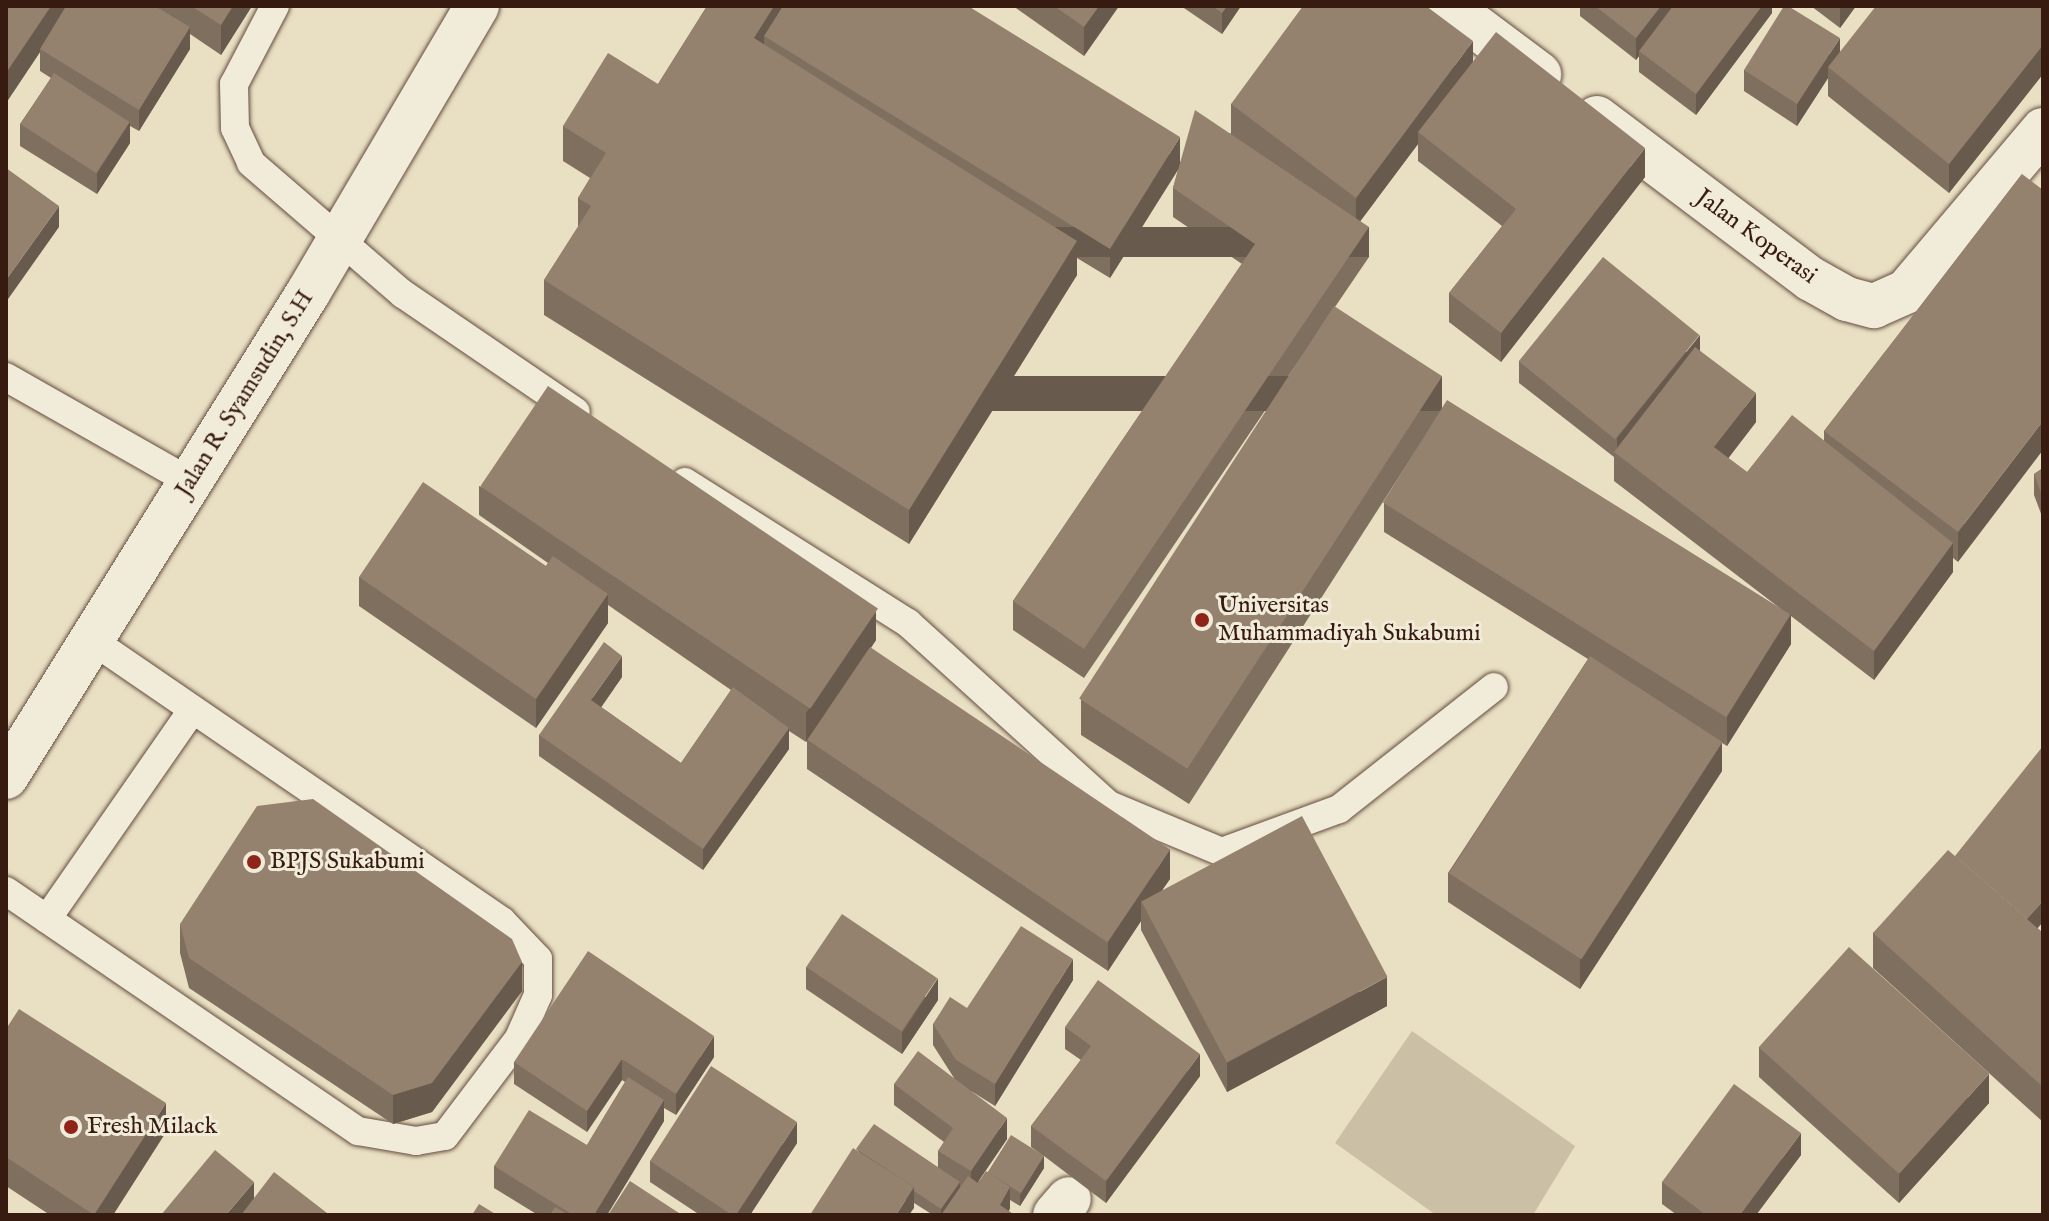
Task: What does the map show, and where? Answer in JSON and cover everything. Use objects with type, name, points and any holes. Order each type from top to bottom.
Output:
[{"type":"street","name":"Jalan R. Syamsudin, S.H","points":[[13,753],[93,641],[339,240],[477,6]]},
{"type":"street","name":"Jalan Koperasi","points":[[1448,6],[1811,279],[1847,299],[1874,306],[1907,291],[2043,130]]},
{"type":"lane","points":[[275,6],[234,84],[235,128],[251,163],[339,240],[482,352],[602,428]]},
{"type":"lane","points":[[6,377],[191,482]]},
{"type":"lane","points":[[655,462],[908,623],[1109,805],[1222,852],[1339,809],[1494,687]]},
{"type":"lane","points":[[6,891],[358,1131],[416,1141],[445,1136],[519,1038],[538,995],[538,959],[521,936],[93,641]]},
{"type":"lane","points":[[47,919],[192,710]]},
{"type":"shaded area","points":[[1412,1031],[1575,1146],[1533,1215],[1436,1215],[1335,1143]]},
{"type":"building","points":[[6,6],[51,6],[8,70],[6,69]]},
{"type":"building","points":[[66,6],[155,6],[190,27],[139,110],[40,49]]},
{"type":"building","points":[[191,6],[233,6],[221,25]]},
{"type":"building","points":[[707,6],[774,6],[754,38],[1077,241],[909,510],[544,280],[591,206],[578,198],[606,153],[563,126],[608,53],[658,84]]},
{"type":"building","points":[[783,6],[968,6],[1180,137],[1110,249],[764,36]]},
{"type":"building","points":[[1054,6],[1099,6],[1084,27]]},
{"type":"building","points":[[1212,6],[1227,6],[1222,13]]},
{"type":"building","points":[[1303,6],[1426,6],[1473,41],[1356,198],[1231,104]]},
{"type":"building","points":[[1595,6],[1661,6],[1636,38]]},
{"type":"building","points":[[1673,6],[1762,6],[1696,94],[1639,51]]},
{"type":"building","points":[[1784,6],[1840,38],[1797,104],[1744,70]]},
{"type":"building","points":[[1876,6],[2043,6],[2043,45],[1949,164],[1828,67]]},
{"type":"building","points":[[1496,32],[1645,148],[1501,333],[1449,293],[1516,209],[1418,132]]},
{"type":"building","points":[[54,73],[129,122],[96,173],[21,124]]},
{"type":"building","points":[[1195,110],[1369,227],[1084,649],[1013,601],[1255,244],[1173,188]]},
{"type":"building","points":[[6,168],[59,206],[6,280]]},
{"type":"building","points":[[2022,174],[2043,190],[2043,421],[1958,532],[1824,431]]},
{"type":"building","points":[[1603,257],[1699,335],[1615,439],[1519,361]]},
{"type":"building","points":[[1334,306],[1442,376],[1187,769],[1079,698]]},
{"type":"building","points":[[1695,347],[1756,393],[1714,447],[1747,472],[1792,415],[1953,543],[1874,651],[1614,452]]},
{"type":"building","points":[[548,386],[878,609],[810,709],[480,486]]},
{"type":"building","points":[[1447,400],[1790,615],[1726,717],[1383,503]]},
{"type":"building","points":[[2043,468],[2043,498],[2034,474]]},
{"type":"building","points":[[423,482],[546,566],[553,556],[608,594],[536,699],[359,577]]},
{"type":"building","points":[[604,642],[622,656],[591,700],[681,763],[733,687],[789,728],[703,849],[539,735]]},
{"type":"building","points":[[870,647],[1170,849],[1107,942],[807,740]]},
{"type":"building","points":[[1590,656],[1723,742],[1581,959],[1449,873]]},
{"type":"building","points":[[2043,746],[2043,901],[2027,919],[1955,856]]},
{"type":"building","points":[[313,799],[512,939],[522,962],[432,1083],[393,1095],[189,958],[180,924],[257,806]]},
{"type":"building","points":[[1302,816],[1387,977],[1227,1062],[1141,901]]},
{"type":"building","points":[[1948,850],[2043,933],[2043,1087],[1873,933]]},
{"type":"building","points":[[842,914],[937,978],[902,1031],[806,967]]},
{"type":"building","points":[[1021,926],[1073,959],[995,1084],[956,1060],[933,1024],[950,997],[967,1008]]},
{"type":"building","points":[[1849,947],[1989,1073],[1899,1174],[1759,1047]]},
{"type":"building","points":[[588,951],[714,1036],[676,1094],[622,1059],[587,1111],[514,1062]]},
{"type":"building","points":[[1098,980],[1200,1054],[1106,1181],[1031,1126],[1091,1046],[1065,1027]]},
{"type":"building","points":[[19,1009],[166,1103],[94,1215],[6,1157],[6,1029]]},
{"type":"building","points":[[918,1051],[1007,1118],[971,1171],[938,1151],[953,1128],[894,1084]]},
{"type":"building","points":[[711,1066],[797,1122],[736,1215],[650,1161]]},
{"type":"building","points":[[628,1077],[664,1100],[594,1215],[573,1215],[494,1166],[529,1110],[587,1145]]},
{"type":"building","points":[[1734,1084],[1801,1133],[1740,1215],[1706,1215],[1662,1182]]},
{"type":"building","points":[[874,1124],[960,1182],[941,1209],[914,1191],[914,1187],[856,1149]]},
{"type":"building","points":[[1011,1135],[1044,1156],[1021,1193],[988,1172]]},
{"type":"building","points":[[853,1148],[914,1187],[896,1215],[810,1215]]},
{"type":"building","points":[[215,1150],[254,1182],[226,1215],[161,1215]]},
{"type":"building","points":[[986,1171],[1010,1187],[1000,1205],[1013,1215],[941,1215],[968,1176],[978,1183]]},
{"type":"building","points":[[274,1172],[327,1213],[241,1215]]},
{"type":"building","points":[[630,1181],[682,1215],[608,1215]]},
{"type":"building","points":[[479,1204],[497,1215],[472,1215]]},
{"type":"building","points":[[555,1207],[569,1215],[550,1215]]},
{"type":"place","name":"Universitas Muhammadiyah Sukabumi","points":[[1202,620]]},
{"type":"place","name":"BPJS Sukabumi","points":[[254,862]]},
{"type":"place","name":"Fresh Milack","points":[[71,1127]]}]
